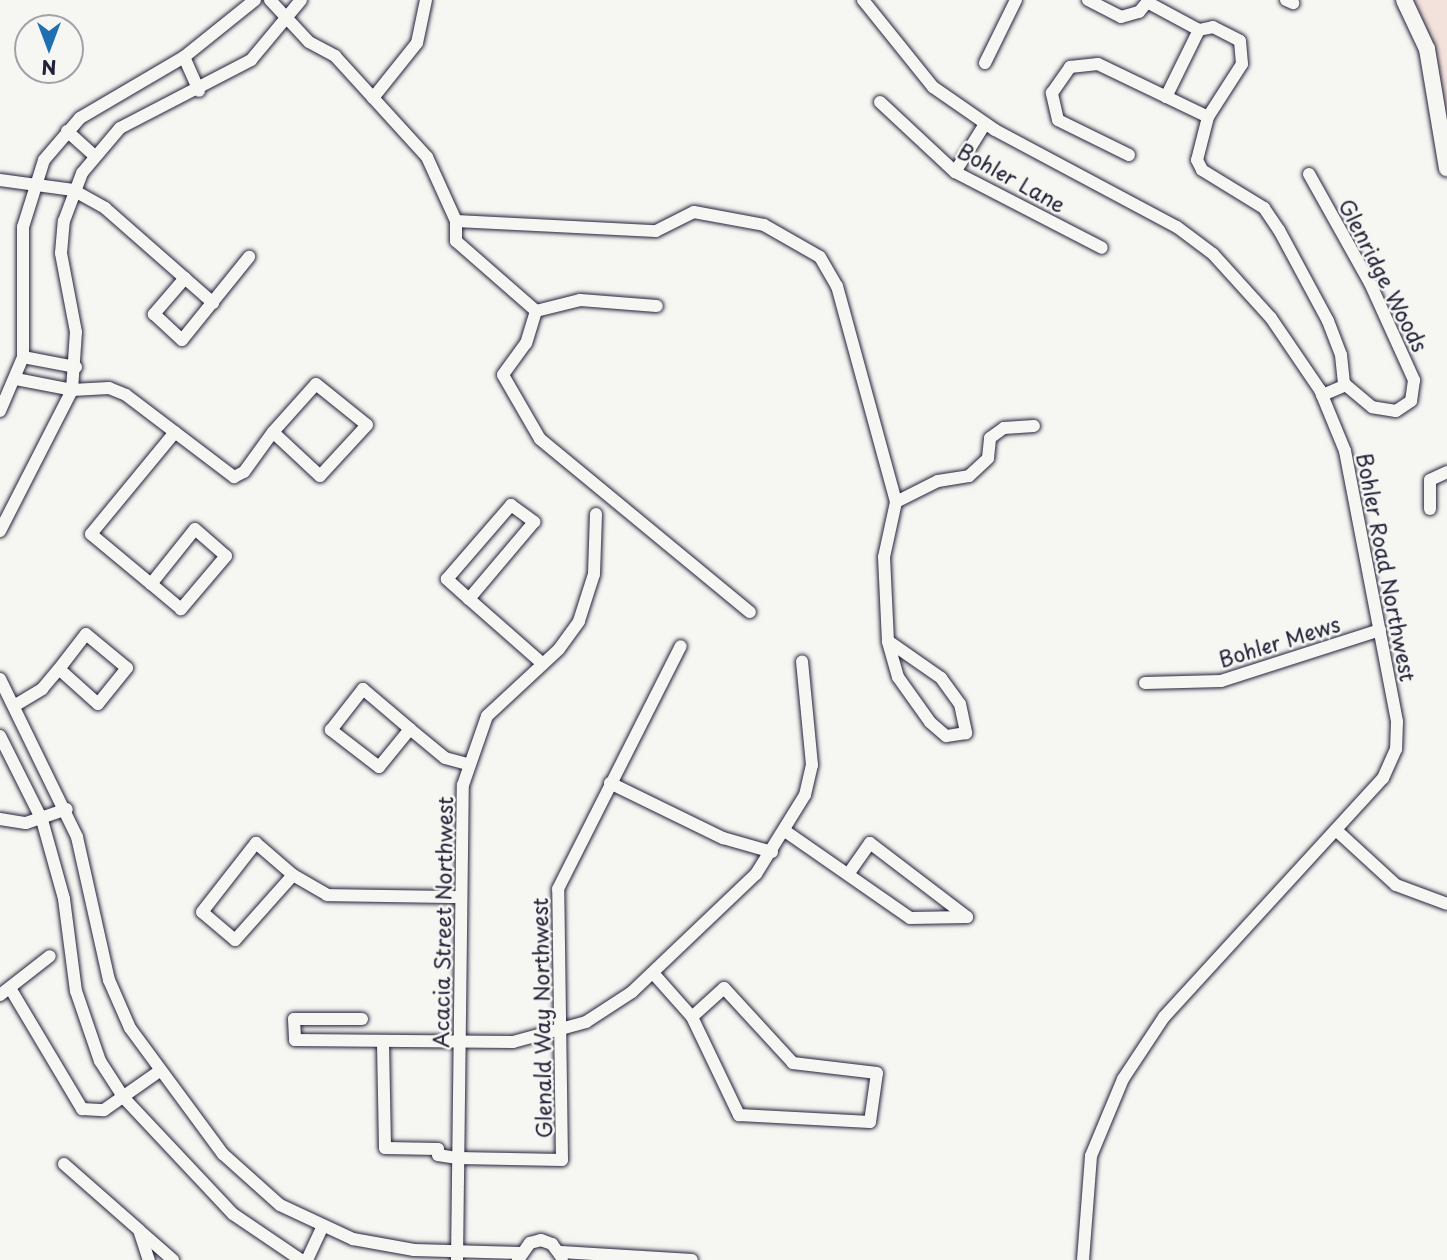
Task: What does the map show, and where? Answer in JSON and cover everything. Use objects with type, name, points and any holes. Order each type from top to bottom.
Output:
[{"type":"street","points":[[0,411],[16,379],[23,357],[23,227],[34,181],[66,131],[184,57],[255,0]]},
{"type":"street","points":[[270,0],[373,98],[427,157],[456,220],[456,242],[536,311]]},
{"type":"street","points":[[0,531],[72,390],[76,368],[76,332],[61,253],[73,190],[94,155],[120,128],[150,110],[199,91],[251,60],[290,18],[301,0]]},
{"type":"street","points":[[373,98],[417,43],[426,0]]},
{"type":"street","name":"Bohler Road Northwest","points":[[863,0],[916,72],[985,124],[1177,226],[1213,254],[1271,318],[1322,395],[1350,471],[1397,722],[1396,749],[1383,778],[1164,1017],[1123,1079],[1091,1156],[1083,1260]]},
{"type":"street","points":[[985,63],[1016,0]]},
{"type":"street","points":[[1088,0],[1121,18],[1139,12],[1148,1],[1199,30],[1229,31],[1244,52],[1208,117],[1196,150],[1202,170],[1264,208],[1279,230],[1328,321],[1341,355],[1344,386],[1322,395]]},
{"type":"street","points":[[1404,0],[1427,49],[1447,168]]},
{"type":"street","points":[[1166,97],[1199,30]]},
{"type":"street","points":[[184,57],[199,91]]},
{"type":"street","points":[[1129,155],[1058,120],[1051,107],[1056,80],[1070,67],[1098,64],[1208,117]]},
{"type":"street","name":"Bohler Lane","points":[[880,103],[955,172],[1102,248]]},
{"type":"street","points":[[955,172],[985,124]]},
{"type":"street","points":[[66,131],[94,155]]},
{"type":"street","name":"Glenridge Woods","points":[[1309,174],[1370,283],[1410,366],[1415,390],[1405,407],[1386,411],[1344,386]]},
{"type":"street","points":[[0,180],[34,181],[73,190],[105,208],[213,303]]},
{"type":"street","points":[[456,220],[656,231],[694,212],[764,225],[795,240],[820,257],[837,286],[896,502],[884,556],[888,641],[898,677],[930,722],[946,736],[966,733],[960,704],[941,678],[888,641]]},
{"type":"street","points":[[185,278],[154,314],[182,340],[249,257]]},
{"type":"street","points":[[536,311],[580,300],[657,306]]},
{"type":"street","points":[[536,311],[526,343],[503,375],[540,439],[750,612]]},
{"type":"street","points":[[23,357],[76,368]]},
{"type":"street","points":[[16,379],[72,390],[109,388],[126,394],[234,477],[244,472],[273,432],[316,384],[367,425],[320,476],[273,432]]},
{"type":"street","points":[[896,502],[938,481],[969,476],[988,458],[990,438],[1004,428],[1034,426]]},
{"type":"street","points":[[151,584],[195,530],[226,556],[181,609],[151,584],[91,534],[175,432]]},
{"type":"street","points":[[1430,509],[1430,480],[1447,472]]},
{"type":"street","points":[[469,599],[534,522],[511,505],[447,579],[469,599],[542,664]]},
{"type":"street","name":"Acacia Street Northwest","points":[[457,1255],[461,808],[468,764],[487,716],[570,636],[587,603],[596,514]]},
{"type":"street","name":"Bohler Mews","points":[[1146,682],[1221,681],[1380,630]]},
{"type":"street","points":[[14,706],[42,689],[86,634],[127,668],[98,704],[59,669]]},
{"type":"street","name":"Glenald Way Northwest","points":[[458,1158],[562,1160],[558,889],[681,646]]},
{"type":"street","points":[[362,1019],[294,1019],[295,1040],[459,1046],[559,1033],[610,1009],[653,973],[739,892],[772,852],[785,831],[804,795],[812,765],[802,661]]},
{"type":"street","points":[[0,679],[66,809],[85,864],[109,981],[158,1072],[244,1177],[322,1228],[385,1247],[457,1255],[519,1256],[541,1240],[562,1256],[692,1260]]},
{"type":"street","points":[[411,729],[379,767],[331,730],[363,689],[411,729],[445,758],[468,764]]},
{"type":"street","points":[[0,736],[42,820],[64,899],[86,1027],[124,1098],[233,1214],[301,1260]]},
{"type":"street","points":[[610,783],[723,838],[772,852]]},
{"type":"street","points":[[0,819],[42,820],[66,809]]},
{"type":"street","points":[[1336,830],[1396,885],[1447,904]]},
{"type":"street","points":[[785,831],[910,918],[967,916],[870,843],[848,874]]},
{"type":"street","points":[[293,875],[235,940],[202,912],[256,843],[293,875],[327,895],[460,897]]},
{"type":"street","points":[[50,956],[5,992],[82,1110],[104,1110],[158,1072]]},
{"type":"street","points":[[653,973],[692,1017],[739,1115],[870,1122],[877,1073],[793,1063],[724,988],[692,1017]]},
{"type":"street","points":[[383,1043],[385,1148],[438,1149],[438,1155],[458,1158]]},
{"type":"street","points":[[64,1164],[173,1260]]},
{"type":"street","points":[[307,1260],[322,1228]]},
{"type":"street","points":[[139,1230],[149,1260]]},
{"type":"shaded area","points":[[1404,0],[1447,0],[1447,182],[1430,42]]}]
